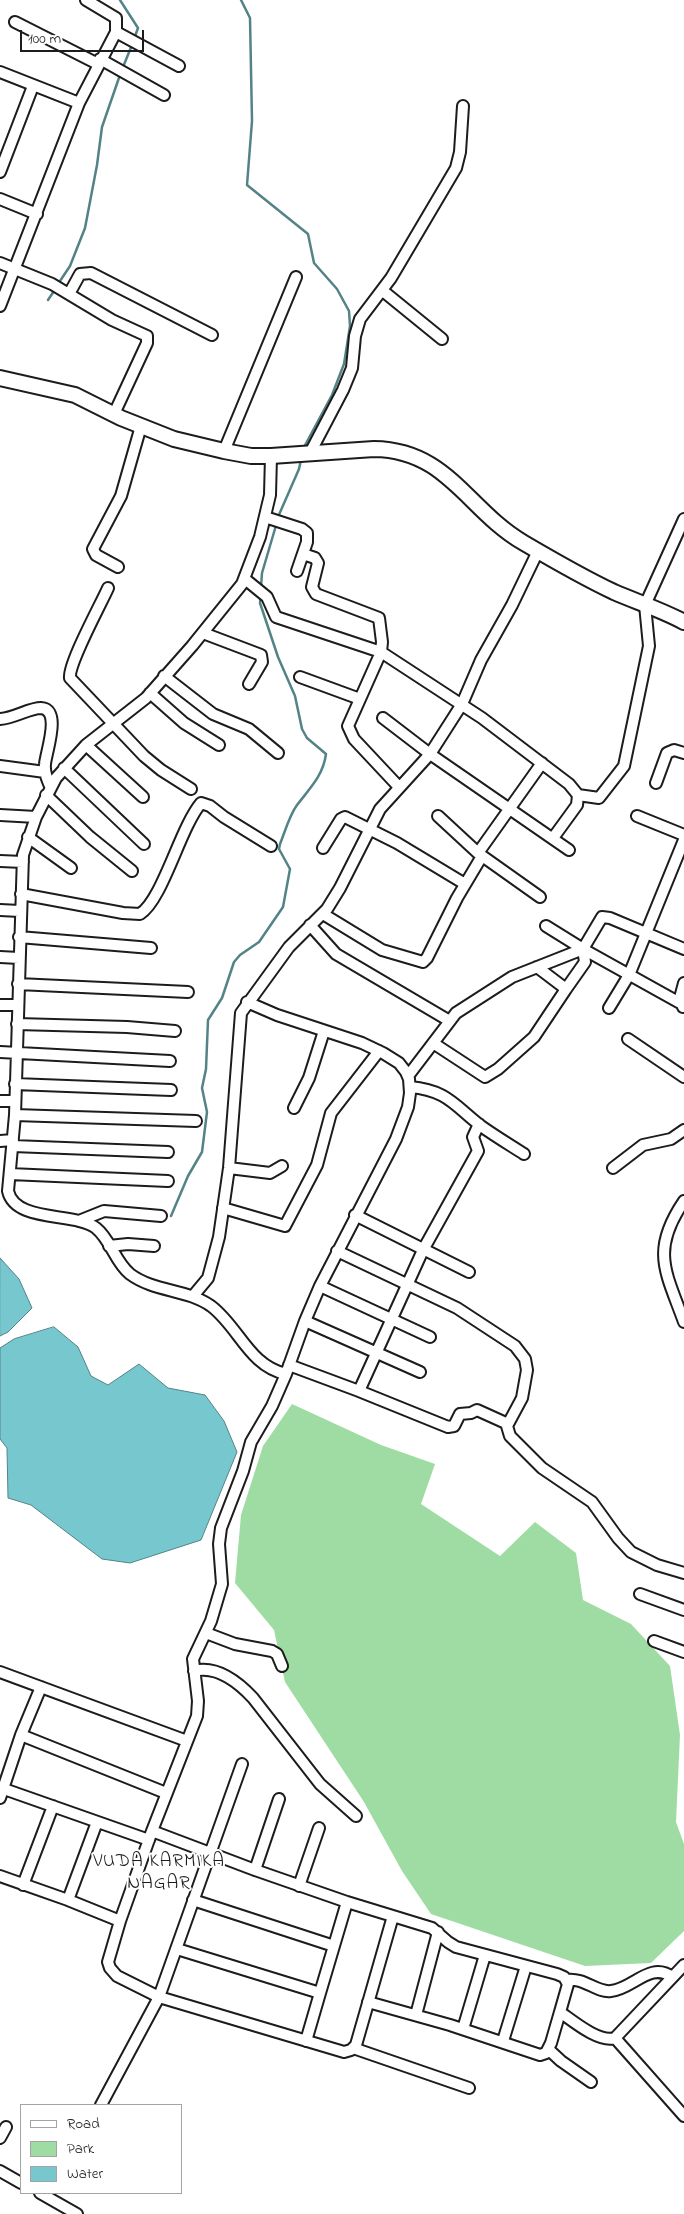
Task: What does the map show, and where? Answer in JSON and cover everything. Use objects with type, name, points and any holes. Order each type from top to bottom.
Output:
[{"type":"street","points":[[0,306],[79,103],[99,61],[116,32],[116,18],[86,0]]},
{"type":"street","points":[[15,22],[116,68],[164,94]]},
{"type":"street","points":[[116,32],[179,66]]},
{"type":"street","points":[[0,72],[79,103]]},
{"type":"street","points":[[0,172],[33,86]]},
{"type":"street","points":[[305,453],[352,368],[355,336],[360,319],[382,291],[456,168],[460,152],[462,106]]},
{"type":"street","points":[[0,199],[37,214]]},
{"type":"street","points":[[0,263],[52,284],[112,320],[148,338],[114,414]]},
{"type":"street","points":[[65,292],[80,274],[91,273],[212,335]]},
{"type":"street","points":[[224,451],[296,277]]},
{"type":"street","points":[[382,291],[442,339]]},
{"type":"street","points":[[0,378],[64,392],[141,426],[183,442],[224,451],[251,456],[271,456],[390,449],[410,454],[438,468],[491,520],[513,536],[612,591],[684,622]]},
{"type":"street","points":[[118,567],[96,555],[93,549],[121,496],[141,426]]},
{"type":"street","points":[[271,456],[270,495],[273,520],[245,579],[232,600],[150,693],[86,745],[64,768],[48,791],[28,837],[23,862],[20,911],[15,1115],[10,1174],[4,1191],[12,1200],[29,1211],[79,1221],[96,1228],[110,1246],[118,1261],[131,1275],[150,1284],[204,1301],[219,1313],[258,1360],[276,1372],[288,1370],[359,1390],[448,1427],[454,1426],[460,1414],[472,1413],[477,1410],[508,1424]]},
{"type":"street","points":[[245,579],[261,592],[269,602],[274,615],[279,619],[381,652],[462,704],[569,784],[578,795],[599,798],[624,766],[648,652],[645,605],[684,519]]},
{"type":"street","points":[[273,520],[302,529],[307,533],[307,542],[297,571]]},
{"type":"street","points":[[193,1296],[204,1284],[212,1267],[223,1208],[229,1168],[241,1013],[247,1002],[289,947],[323,914],[340,888],[380,809],[430,754],[462,704],[481,660],[512,606],[538,550]]},
{"type":"street","points":[[303,554],[315,558],[318,563],[312,587],[316,594],[379,618],[382,642],[381,652],[348,726],[351,735],[400,787]]},
{"type":"street","points":[[108,588],[69,675],[73,682],[112,723],[154,764],[191,788]]},
{"type":"street","points":[[203,633],[261,656],[262,662],[250,684]]},
{"type":"street","points":[[164,676],[213,714],[250,729],[278,753]]},
{"type":"street","points":[[300,677],[360,698]]},
{"type":"street","points":[[150,693],[184,722],[218,745]]},
{"type":"street","points":[[0,719],[12,718],[38,708],[47,709],[50,712],[52,727],[47,749],[45,772],[48,791],[90,836],[132,871]]},
{"type":"street","points":[[383,718],[430,754],[569,850]]},
{"type":"street","points":[[86,745],[143,797]]},
{"type":"street","points":[[656,783],[667,753],[674,750],[684,753]]},
{"type":"street","points":[[323,914],[382,950],[423,962],[427,958],[480,854],[508,808],[542,763]]},
{"type":"street","points":[[0,766],[45,772]]},
{"type":"street","points":[[64,768],[144,844]]},
{"type":"street","points":[[553,838],[577,805],[578,795]]},
{"type":"street","points":[[21,894],[124,914],[140,914],[150,904],[173,855],[202,803],[210,806],[224,817],[272,846]]},
{"type":"street","points":[[0,815],[36,817]]},
{"type":"street","points":[[438,816],[480,854],[540,896]]},
{"type":"street","points":[[637,816],[684,835]]},
{"type":"street","points":[[323,848],[343,817],[348,818],[369,828],[466,884]]},
{"type":"street","points":[[28,837],[70,868]]},
{"type":"street","points":[[610,1008],[629,975],[684,840]]},
{"type":"street","points":[[0,861],[23,862]]},
{"type":"street","points":[[0,910],[20,911]]},
{"type":"street","points":[[408,1076],[448,1020],[460,1010],[512,976],[583,949],[602,917],[610,918],[684,949]]},
{"type":"street","points":[[310,925],[336,954],[448,1020]]},
{"type":"street","points":[[546,926],[682,1006],[684,983]]},
{"type":"street","points":[[19,937],[151,948]]},
{"type":"street","points":[[433,1043],[485,1077],[498,1069],[534,1038],[585,962],[583,949]]},
{"type":"street","points":[[0,957],[19,958]]},
{"type":"street","points":[[537,966],[566,989]]},
{"type":"street","points":[[18,984],[188,992]]},
{"type":"street","points":[[247,1002],[379,1051],[399,1063],[408,1076],[410,1087],[408,1107],[402,1125],[320,1286],[272,1406],[251,1442],[243,1471],[221,1528],[219,1544],[222,1584],[206,1633],[193,1659],[198,1708],[120,1921],[108,1962],[110,1968],[117,1976],[159,1997],[339,2051],[348,2051],[353,2048],[368,2002],[392,1916]]},
{"type":"street","points":[[0,1005],[17,1005]]},
{"type":"street","points":[[17,1024],[127,1027],[175,1031]]},
{"type":"street","points":[[294,1108],[309,1078],[324,1031]]},
{"type":"street","points":[[628,1039],[684,1077]]},
{"type":"street","points":[[223,1208],[285,1226],[317,1165],[329,1116],[379,1051]]},
{"type":"street","points":[[0,1052],[170,1061]]},
{"type":"street","points":[[15,1084],[171,1090]]},
{"type":"street","points":[[410,1087],[427,1090],[450,1099],[478,1124],[524,1154]]},
{"type":"street","points":[[0,1101],[15,1101]]},
{"type":"street","points":[[15,1115],[196,1121]]},
{"type":"street","points":[[359,1390],[423,1250],[478,1151],[473,1137],[478,1124]]},
{"type":"street","points":[[613,1168],[642,1145],[671,1139],[684,1130]]},
{"type":"street","points":[[0,1141],[168,1152]]},
{"type":"street","points":[[229,1168],[270,1173],[277,1171],[282,1166]]},
{"type":"street","points":[[10,1174],[168,1181]]},
{"type":"street","points":[[684,1202],[668,1233],[662,1253],[664,1267],[684,1322]]},
{"type":"street","points":[[79,1221],[104,1210],[161,1216]]},
{"type":"street","points":[[355,1216],[469,1272]]},
{"type":"street","points":[[110,1246],[128,1244],[154,1246]]},
{"type":"street","points":[[337,1251],[457,1308],[515,1346],[522,1353],[527,1370],[522,1398],[508,1424],[507,1429],[510,1436],[526,1454],[565,1485],[592,1502],[618,1538],[631,1552],[657,1565],[684,1573]]},
{"type":"street","points":[[320,1286],[430,1337]]},
{"type":"street","points":[[305,1321],[420,1372]]},
{"type":"street","points":[[640,1594],[684,1610]]},
{"type":"street","points":[[206,1633],[236,1644],[272,1651],[277,1654],[282,1666]]},
{"type":"street","points":[[654,1641],[684,1652]]},
{"type":"street","points":[[194,1672],[203,1669],[212,1670],[241,1686],[253,1698],[320,1784],[356,1816]]},
{"type":"street","points":[[0,1672],[187,1741]]},
{"type":"street","points":[[41,1688],[21,1735],[2,1793],[53,1806],[97,1822],[209,1852],[299,1886],[427,1926],[438,1932],[451,1945],[557,1974],[566,1980],[579,1980],[606,1992],[616,1990],[656,1972],[664,1972],[672,1977]]},
{"type":"street","points":[[21,1735],[166,1793]]},
{"type":"street","points":[[102,2104],[159,1997],[209,1852],[242,1764]]},
{"type":"street","points":[[255,1870],[279,1800]]},
{"type":"street","points":[[23,1885],[53,1806]]},
{"type":"street","points":[[68,1900],[97,1822]]},
{"type":"street","points":[[299,1886],[319,1828]]},
{"type":"street","points":[[0,1876],[120,1921]]},
{"type":"street","points":[[193,1900],[334,1946]]},
{"type":"street","points":[[306,2041],[347,1902]]},
{"type":"street","points":[[416,2015],[438,1932]]},
{"type":"street","points":[[177,1948],[320,1993]]},
{"type":"street","points":[[462,2029],[485,1955]]},
{"type":"street","points":[[560,2012],[597,2036],[607,2040],[615,2038],[684,1965]]},
{"type":"street","points":[[503,2041],[526,1966]]},
{"type":"street","points":[[368,2002],[503,2041],[536,2054],[543,2054],[548,2049],[568,1987],[566,1980]]},
{"type":"street","points":[[615,2038],[684,2116]]},
{"type":"street","points":[[353,2048],[469,2088]]},
{"type":"street","points":[[548,2049],[561,2061],[591,2082]]},
{"type":"street","points":[[0,2138],[6,2127]]},
{"type":"street","points":[[0,2171],[20,2182]]},
{"type":"street","points":[[46,2194],[77,2214]]},
{"type":"green space","points":[[292,1404],[381,1445],[435,1464],[421,1504],[500,1556],[535,1522],[576,1553],[583,1600],[631,1624],[670,1666],[680,1735],[676,1822],[684,1844],[684,1931],[651,1963],[585,1966],[431,1914],[402,1871],[364,1802],[285,1682],[274,1630],[235,1583],[241,1515],[263,1446]]},
{"type":"water","points":[[0,1258],[19,1279],[32,1308],[8,1332],[0,1336]]},
{"type":"water","points":[[54,1327],[78,1347],[91,1376],[108,1385],[139,1364],[168,1388],[205,1395],[224,1421],[237,1452],[201,1540],[130,1563],[102,1559],[31,1505],[8,1498],[7,1448],[0,1439],[0,1348],[14,1339]]},
{"type":"waterway","points":[[120,0],[138,28],[134,39]]},
{"type":"waterway","points":[[241,0],[250,18],[252,121],[247,185],[308,234],[314,263],[337,289],[349,311],[350,326],[344,364],[332,395],[303,449]]},
{"type":"waterway","points":[[123,67],[132,45]]},
{"type":"waterway","points":[[58,284],[70,266],[85,228],[102,127],[121,72]]},
{"type":"waterway","points":[[48,300],[56,288]]},
{"type":"waterway","points":[[278,517],[299,469],[301,460]]},
{"type":"waterway","points":[[261,587],[262,573],[277,522]]},
{"type":"waterway","points":[[171,1216],[188,1176],[202,1152],[207,1112],[202,1088],[206,1069],[208,1020],[222,998],[234,962],[240,955],[259,942],[283,907],[290,869],[279,849],[280,844],[294,809],[319,775],[326,754],[307,738],[302,729],[295,696],[278,657],[260,603],[261,595]]},
{"type":"district","name":"VUDA KARMIKA NAGAR","points":[[159,1874]]}]
